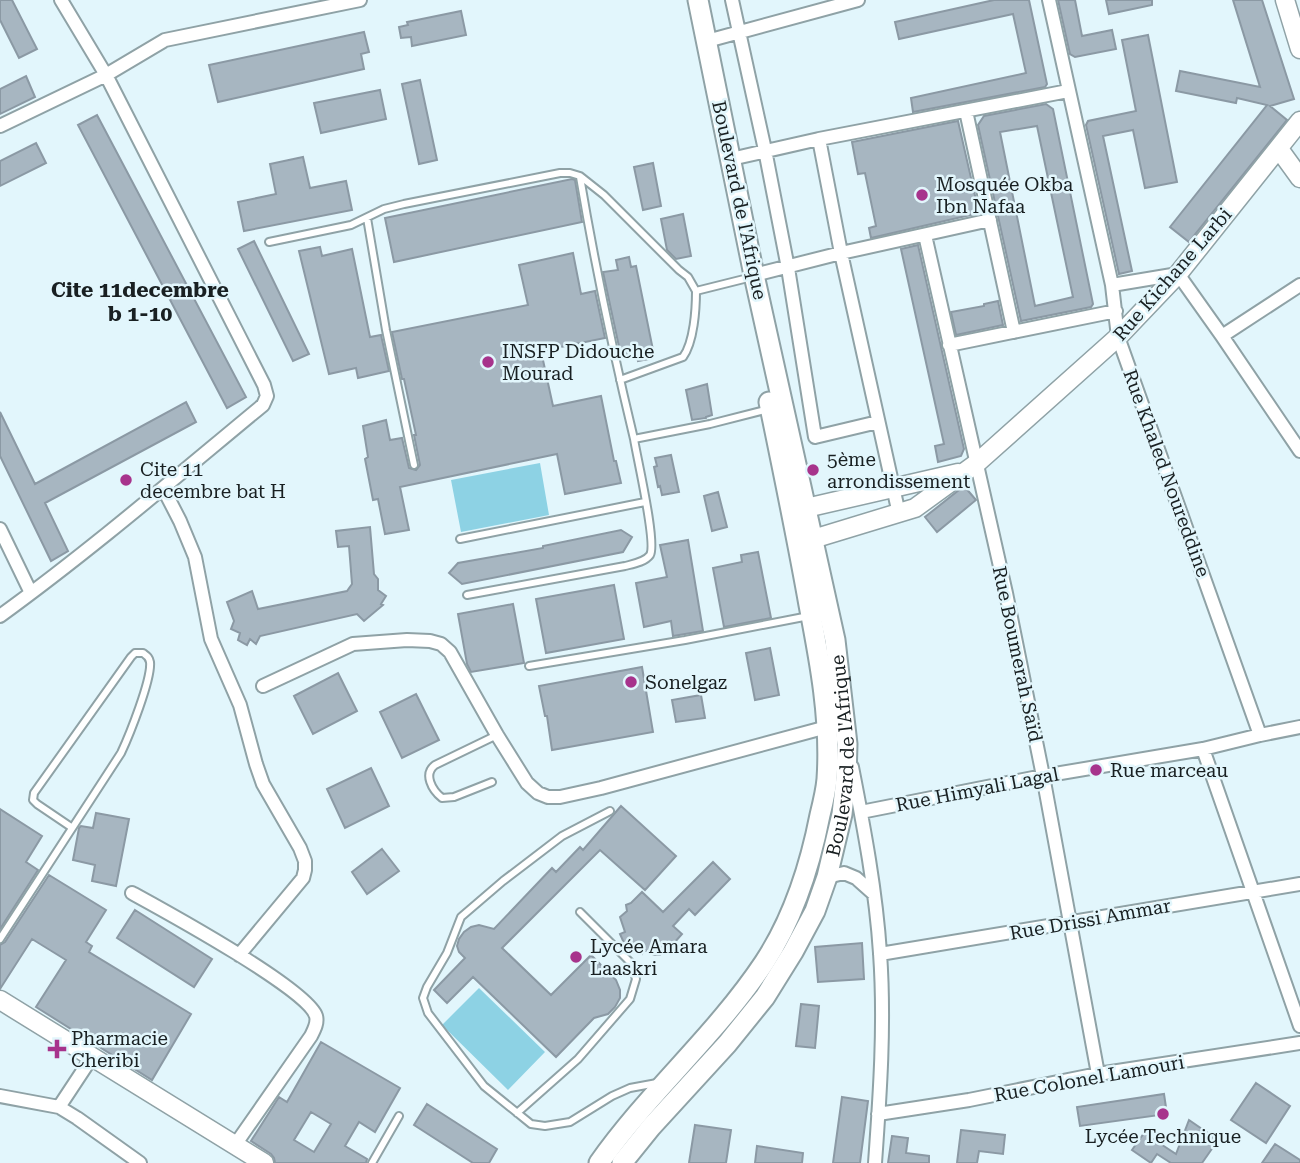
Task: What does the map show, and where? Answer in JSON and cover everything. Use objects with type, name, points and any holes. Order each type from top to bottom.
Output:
[{"type":"main road","name":"Boulevard de l'Afrique","points":[[622,1163],[650,1127],[727,1044],[765,997],[816,911],[842,814],[848,744],[835,640],[686,0]]},
{"type":"main road","name":"Boulevard de l'Afrique","points":[[599,1163],[617,1137],[729,1012],[765,961],[795,904],[815,841],[827,780],[827,727],[821,672],[797,537],[770,409],[732,159],[698,0]]},
{"type":"street","points":[[0,616],[163,488],[263,405],[267,396],[106,75],[61,0]]},
{"type":"street","points":[[0,126],[106,75],[165,40],[360,0]]},
{"type":"street","points":[[732,0],[788,268],[815,437],[878,422]]},
{"type":"street","points":[[707,41],[858,0]]},
{"type":"street","name":"Rue Khaled Noureddine","points":[[1049,0],[1112,285],[1118,337],[1260,735]]},
{"type":"street","points":[[1285,0],[1300,49]]},
{"type":"street","points":[[732,159],[818,139],[1068,91]]},
{"type":"street","points":[[966,111],[1014,332]]},
{"type":"street","name":"Rue Kichane Larbi","points":[[813,539],[915,508],[973,467],[1118,337],[1178,274],[1300,121]]},
{"type":"street","points":[[818,139],[899,514]]},
{"type":"street","points":[[1279,149],[1300,178]]},
{"type":"street","points":[[749,277],[841,253],[990,220]]},
{"type":"street","name":"Rue Boumerah Saïd","points":[[925,235],[950,345],[973,467],[1006,593],[1098,1074]]},
{"type":"street","points":[[1112,285],[1178,274],[1300,451]]},
{"type":"street","points":[[1222,336],[1300,285]]},
{"type":"street","points":[[950,345],[1116,311]]},
{"type":"street","name":"Rue Kichane Larbi","points":[[806,508],[973,467]]},
{"type":"street","points":[[163,488],[195,557],[211,639],[240,705],[263,785],[305,861],[303,878],[239,955]]},
{"type":"street","points":[[0,529],[32,593]]},
{"type":"street","points":[[263,687],[353,644],[407,640],[441,644],[450,652],[527,783],[538,793],[548,797],[560,797],[614,784],[827,727]]},
{"type":"street","name":"Rue Himyali Lagal","points":[[861,812],[1043,776],[1203,749],[1300,727]]},
{"type":"street","points":[[848,744],[874,894],[880,954],[881,1022],[875,1163]]},
{"type":"street","points":[[1203,749],[1300,1026]]},
{"type":"street","points":[[827,877],[844,873],[856,878],[874,894]]},
{"type":"street","name":"Rue Drissi Ammar","points":[[880,954],[1300,884]]},
{"type":"street","points":[[132,893],[239,955],[311,1006],[317,1017],[311,1036],[235,1145]]},
{"type":"street","points":[[0,1000],[263,1163]]},
{"type":"street","name":"Rue Colonel Lamouri","points":[[878,1114],[969,1100],[1098,1074],[1300,1043]]},
{"type":"street","points":[[59,1107],[92,1057]]},
{"type":"street","points":[[0,1096],[59,1107],[140,1163]]},
{"type":"lane","points":[[269,242],[351,225],[384,209],[404,204],[547,175],[570,173],[580,176],[604,195],[688,277],[696,291],[692,330],[683,357],[620,380]]},
{"type":"lane","points":[[467,595],[625,566],[643,561],[650,555],[652,548],[634,439],[591,243],[580,176]]},
{"type":"lane","points":[[367,218],[386,330],[414,466]]},
{"type":"lane","points":[[696,291],[749,277]]},
{"type":"lane","points":[[634,439],[770,409]]},
{"type":"lane","points":[[460,539],[645,502]]},
{"type":"lane","points":[[529,666],[811,616]]},
{"type":"lane","points":[[0,939],[121,753],[149,674],[150,662],[143,653],[131,656],[34,793],[33,800],[37,804],[71,827]]},
{"type":"lane","points":[[492,782],[454,797],[442,798],[433,788],[428,774],[429,769],[435,765],[497,735]]},
{"type":"lane","points":[[610,811],[562,836],[461,917],[447,953],[427,987],[424,998],[428,1013],[484,1086],[531,1124],[545,1126],[570,1122],[630,1088],[666,1082]]},
{"type":"lane","points":[[517,1113],[578,1059],[630,999],[636,979],[631,963],[580,912]]},
{"type":"lane","points":[[372,1163],[399,1116]]},
{"type":"shaded area","points":[[540,463],[549,515],[461,532],[451,480]]},
{"type":"shaded area","points":[[479,988],[545,1052],[508,1090],[442,1025]]},
{"type":"building","points":[[0,0],[12,0],[37,49],[19,58],[0,20]]},
{"type":"building","points":[[994,0],[1029,0],[1047,84],[1045,87],[913,112],[911,98],[1026,73],[1013,14],[899,39],[895,22]]},
{"type":"building","points":[[1058,0],[1075,0],[1082,36],[1112,30],[1116,49],[1075,57],[1070,54]]},
{"type":"building","points":[[1106,0],[1152,0],[1152,5],[1109,14]]},
{"type":"building","points":[[1233,0],[1262,0],[1294,99],[1270,106],[1287,120],[1189,242],[1170,227],[1267,105],[1237,98],[1236,103],[1176,91],[1180,71],[1260,87]]},
{"type":"building","points":[[461,11],[466,35],[412,46],[411,37],[401,38],[399,27],[408,25],[407,22]]},
{"type":"building","points":[[364,32],[369,52],[361,54],[364,69],[218,102],[209,65]]},
{"type":"building","points":[[1148,35],[1177,182],[1145,188],[1133,130],[1103,136],[1132,271],[1119,274],[1086,125],[1088,121],[1136,111],[1122,40]]},
{"type":"building","points":[[26,76],[35,97],[0,114],[0,89]]},
{"type":"building","points":[[420,80],[437,160],[419,164],[402,84]]},
{"type":"building","points":[[380,90],[386,119],[321,133],[314,103]]},
{"type":"building","points":[[1046,104],[1053,109],[1093,304],[1091,307],[1021,321],[978,125],[984,116]],"holes":[[[1037,126],[1073,297],[1035,306],[1000,132]]]},
{"type":"building","points":[[97,115],[246,397],[227,408],[78,125]]},
{"type":"building","name":"Mosquée Okba Ibn Nafaa","points":[[958,121],[979,213],[871,238],[869,228],[876,226],[865,173],[858,174],[852,142]]},
{"type":"building","points":[[36,143],[46,163],[0,186],[0,161]]},
{"type":"building","points":[[303,157],[310,188],[346,181],[352,210],[244,231],[238,202],[276,194],[270,164]]},
{"type":"building","points":[[653,163],[661,206],[643,210],[634,167]]},
{"type":"building","points":[[575,180],[582,222],[394,262],[385,218]]},
{"type":"building","points":[[683,214],[691,256],[676,259],[667,250],[661,219]]},
{"type":"building","points":[[254,241],[309,354],[293,361],[238,249]]},
{"type":"building","points":[[918,245],[964,449],[961,456],[938,462],[935,446],[944,444],[901,249]]},
{"type":"building","points":[[320,247],[322,256],[352,249],[370,337],[381,335],[389,371],[358,378],[356,368],[329,374],[299,251]]},
{"type":"building","points":[[573,253],[581,294],[595,291],[605,338],[541,351],[553,406],[601,396],[621,483],[565,494],[557,454],[400,487],[409,530],[385,534],[378,499],[373,500],[365,459],[368,457],[363,426],[386,420],[390,440],[402,438],[409,468],[416,470],[420,465],[416,435],[392,332],[528,305],[519,265]]},
{"type":"building","points":[[629,257],[631,267],[636,266],[653,350],[648,351],[649,359],[638,361],[636,352],[621,356],[603,272],[618,270],[616,260]]},
{"type":"building","points":[[998,301],[1003,325],[956,335],[951,312]]},
{"type":"building","points":[[707,384],[712,415],[692,420],[686,390]]},
{"type":"building","points":[[186,402],[196,422],[45,503],[68,551],[51,561],[0,456],[0,412],[35,484]]},
{"type":"building","points":[[671,455],[679,492],[662,495],[654,467],[657,466],[655,458]]},
{"type":"building","points":[[964,486],[976,500],[937,532],[925,517]]},
{"type":"building","points":[[718,492],[727,527],[712,531],[704,496]]},
{"type":"building","points":[[370,527],[374,574],[378,579],[378,590],[386,596],[381,604],[383,605],[364,621],[357,614],[260,636],[256,644],[250,639],[247,645],[238,640],[240,633],[231,629],[234,621],[227,602],[252,591],[258,609],[347,591],[352,584],[349,546],[338,547],[336,531]]},
{"type":"building","points":[[621,530],[632,537],[623,552],[462,584],[449,573],[458,563],[543,548]]},
{"type":"building","points":[[688,540],[703,631],[673,636],[671,621],[644,627],[636,583],[667,577],[660,545]]},
{"type":"building","points":[[758,552],[771,618],[724,627],[713,568],[742,562],[741,555]]},
{"type":"building","points":[[614,585],[624,639],[546,653],[536,599]]},
{"type":"building","points":[[513,604],[524,663],[471,672],[467,664],[458,614]]},
{"type":"building","points":[[770,648],[779,695],[755,700],[746,653]]},
{"type":"building","points":[[642,667],[653,732],[552,750],[539,686]]},
{"type":"building","points":[[338,673],[357,711],[313,734],[294,696]]},
{"type":"building","points":[[416,694],[439,740],[402,758],[380,712]]},
{"type":"building","points":[[701,695],[705,718],[676,722],[672,700]]},
{"type":"building","points":[[371,768],[389,806],[345,828],[327,789]]},
{"type":"building","points":[[621,806],[676,856],[645,890],[600,850],[502,948],[551,995],[591,955],[616,980],[620,998],[615,1007],[608,1014],[594,1018],[556,1057],[473,977],[447,1003],[434,990],[465,958],[457,946],[464,932],[479,925],[494,929],[552,868],[556,872],[580,847],[583,850]]},
{"type":"building","points":[[0,809],[42,836],[26,862],[38,870],[0,929]]},
{"type":"building","points":[[96,813],[129,819],[116,886],[92,881],[95,865],[73,860],[79,828],[93,828]]},
{"type":"building","points":[[382,849],[399,871],[367,894],[352,872]]},
{"type":"building","points":[[713,862],[730,879],[695,915],[689,909],[673,926],[682,934],[673,947],[665,949],[660,955],[654,955],[645,950],[642,954],[624,943],[620,934],[625,932],[620,917],[627,911],[626,905],[642,892],[663,912]]},
{"type":"building","points":[[49,875],[106,910],[86,942],[92,946],[89,952],[191,1014],[152,1080],[36,1007],[66,960],[32,939],[0,989],[0,945],[5,942]]},
{"type":"building","points":[[135,910],[212,959],[194,987],[117,938]]},
{"type":"building","points":[[862,943],[864,979],[818,982],[815,947]]},
{"type":"building","points":[[801,1004],[819,1006],[815,1048],[796,1046]]},
{"type":"building","points":[[321,1042],[400,1088],[375,1132],[359,1122],[345,1146],[367,1159],[366,1163],[275,1163],[271,1154],[251,1141],[279,1097],[287,1102]],"holes":[[[311,1112],[331,1124],[314,1152],[294,1140]]]},
{"type":"building","points":[[1256,1083],[1290,1106],[1266,1143],[1231,1120]]},
{"type":"building","points":[[1164,1094],[1167,1114],[1080,1126],[1077,1107]]},
{"type":"building","points":[[842,1097],[868,1101],[860,1163],[833,1163]]},
{"type":"building","points":[[427,1104],[497,1149],[489,1163],[473,1163],[414,1125]]},
{"type":"building","points":[[1189,1120],[1218,1140],[1202,1163],[1171,1163],[1157,1154],[1151,1163],[1132,1150],[1144,1133],[1176,1154]]},
{"type":"building","points":[[695,1125],[731,1130],[726,1163],[689,1163]]},
{"type":"building","points":[[961,1130],[1005,1135],[1003,1154],[979,1151],[977,1163],[957,1163]]},
{"type":"building","points":[[892,1136],[908,1138],[906,1153],[929,1156],[929,1163],[888,1163]]},
{"type":"building","points":[[1275,1144],[1300,1160],[1300,1163],[1262,1163]]},
{"type":"building","points":[[757,1146],[803,1153],[802,1163],[755,1163]]},
{"type":"place","name":"Mosquée Okba Ibn Nafaa","points":[[922,195]]},
{"type":"place","name":"INSFP Didouche Mourad","points":[[488,362]]},
{"type":"place","name":"5ème arrondissement","points":[[813,470]]},
{"type":"place","name":"Cite 11 decembre bat H","points":[[126,480]]},
{"type":"place","name":"Sonelgaz","points":[[631,682]]},
{"type":"place","name":"Rue marceau","points":[[1096,770]]},
{"type":"place","name":"Lycée Amara Laaskri","points":[[576,957]]},
{"type":"place","name":"Pharmacie Cheribi","points":[[57,1049]]},
{"type":"place","name":"Lycée Technique","points":[[1163,1114]]},
{"type":"district","name":"Cite 11decembre b 1-10","points":[[140,302]]}]
